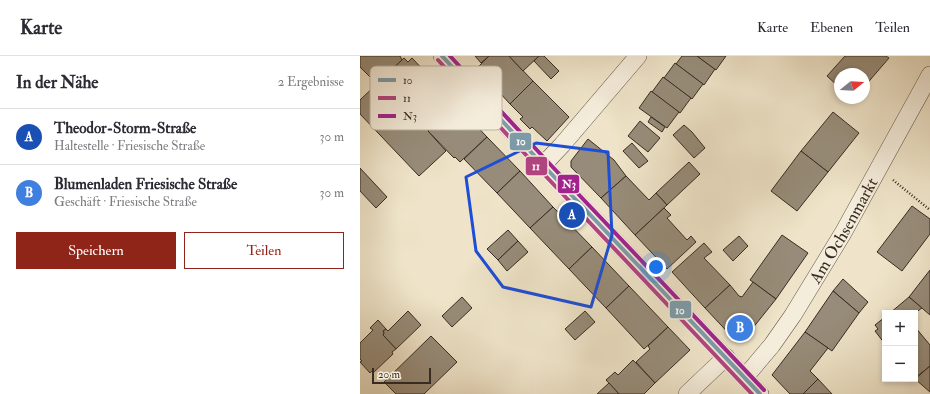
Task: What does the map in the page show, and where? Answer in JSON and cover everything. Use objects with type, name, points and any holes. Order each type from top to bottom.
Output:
[{"type":"street","points":[[442,56],[451,66]]},
{"type":"street","points":[[543,165],[638,56]]},
{"type":"street","name":"Am Ochsenmarkt","points":[[745,377],[772,345],[793,315],[843,233],[930,75]]},
{"type":"street","points":[[502,121],[760,394]]},
{"type":"street","points":[[687,394],[726,357]]},
{"type":"path","points":[[879,169],[930,210]]},
{"type":"highlighted area","points":[[536,143],[608,152],[612,235],[591,307],[503,287],[476,251],[466,177]]},
{"type":"building","points":[[360,56],[400,56],[402,60],[396,66],[370,66],[370,77],[360,67]]},
{"type":"building","points":[[475,56],[489,56],[481,63]]},
{"type":"building","points":[[489,56],[509,56],[533,81],[510,104],[502,95],[502,66],[479,66]]},
{"type":"building","points":[[509,56],[539,56],[523,71]]},
{"type":"building","points":[[539,56],[544,56],[559,71],[551,79],[534,61]]},
{"type":"building","points":[[682,56],[697,56],[715,69],[704,85],[676,64]]},
{"type":"building","points":[[697,56],[726,56],[716,70]]},
{"type":"building","points":[[845,56],[886,56],[889,58],[870,80],[870,68],[834,68]]},
{"type":"building","points":[[404,58],[408,62],[412,58],[420,66],[396,66]]},
{"type":"building","points":[[675,63],[703,84],[692,99],[664,78]]},
{"type":"building","points":[[834,68],[834,82],[827,76]]},
{"type":"building","points":[[663,77],[691,98],[680,113],[652,92]]},
{"type":"building","points":[[533,81],[569,117],[547,141],[532,127],[530,129],[520,119],[523,117],[510,104]]},
{"type":"building","points":[[370,90],[370,125],[360,114],[360,100]]},
{"type":"building","points":[[651,91],[679,112],[667,128],[639,108]]},
{"type":"building","points":[[833,112],[859,133],[828,172],[801,151]]},
{"type":"building","points":[[651,117],[665,127],[662,132],[648,122]]},
{"type":"building","points":[[640,121],[660,138],[648,152],[628,136]]},
{"type":"building","points":[[684,125],[705,148],[694,158],[673,135]]},
{"type":"building","points":[[375,130],[429,130],[428,131],[446,151],[419,176]]},
{"type":"building","points":[[480,130],[487,137],[460,162],[455,157],[454,158],[428,131]]},
{"type":"building","points":[[487,137],[520,171],[497,193],[464,159]]},
{"type":"building","points":[[588,139],[614,160],[626,176],[601,198],[571,167],[571,161]]},
{"type":"building","points":[[632,143],[648,161],[639,168],[623,151]]},
{"type":"building","points":[[801,151],[828,172],[797,211],[771,191]]},
{"type":"building","points":[[689,162],[700,174],[667,205],[656,193]]},
{"type":"building","points":[[360,168],[387,197],[376,208],[360,191]]},
{"type":"building","points":[[520,171],[553,207],[530,228],[497,193]]},
{"type":"building","points":[[626,176],[649,200],[656,193],[667,205],[635,235],[601,198]]},
{"type":"building","points":[[912,206],[930,219],[930,234],[902,271],[877,252]]},
{"type":"building","points":[[553,207],[592,247],[569,269],[530,228]]},
{"type":"building","points":[[664,208],[671,215],[667,218],[687,240],[691,236],[696,242],[667,269],[635,235]]},
{"type":"building","points":[[508,230],[518,241],[498,260],[487,249]]},
{"type":"building","points":[[782,235],[808,253],[776,299],[750,280]]},
{"type":"building","points":[[739,236],[748,246],[733,261],[723,250]]},
{"type":"building","points":[[518,241],[528,252],[507,271],[498,260]]},
{"type":"building","points":[[704,243],[712,252],[704,258],[730,285],[705,308],[672,272]]},
{"type":"building","points":[[592,247],[629,286],[606,308],[569,269]]},
{"type":"building","points":[[930,270],[930,315],[909,297]]},
{"type":"building","points":[[843,279],[868,302],[859,313],[833,291]]},
{"type":"building","points":[[753,282],[776,299],[744,339],[735,340],[705,308],[730,285],[739,296],[742,297]]},
{"type":"building","points":[[629,286],[668,327],[644,349],[606,308]]},
{"type":"building","points":[[833,291],[859,313],[832,351],[805,332]]},
{"type":"building","points":[[462,297],[472,308],[452,327],[442,316]]},
{"type":"building","points":[[909,297],[922,308],[918,311],[894,310]]},
{"type":"building","points":[[408,311],[421,325],[396,349],[383,335],[383,331],[386,329],[388,331]]},
{"type":"building","points":[[585,311],[595,322],[575,340],[565,329]]},
{"type":"building","points":[[882,319],[882,340],[875,331],[878,329],[875,325]]},
{"type":"building","points":[[378,320],[386,329],[383,331],[383,335],[396,349],[392,352],[393,354],[373,373],[372,371],[370,373],[360,362],[362,361],[360,359],[360,343],[373,330],[370,328]]},
{"type":"building","points":[[668,327],[690,350],[655,383],[636,362],[650,349],[648,346]]},
{"type":"building","points":[[918,331],[930,345],[930,366],[918,376]]},
{"type":"building","points":[[805,332],[828,348],[810,371],[818,379],[803,394],[790,394],[772,375]]},
{"type":"building","points":[[431,336],[457,362],[424,394],[396,394],[384,382]]},
{"type":"building","points":[[633,360],[655,383],[644,394],[619,394],[606,380],[615,372],[618,375]]},
{"type":"building","points":[[930,366],[930,392],[918,382],[918,376]]},
{"type":"building","points":[[818,379],[832,394],[803,394]]},
{"type":"building","points":[[609,383],[619,394],[597,394]]},
{"type":"transit line","name":"10","points":[[442,56],[451,66]]},
{"type":"transit line","name":"N3","points":[[450,56],[459,66]]},
{"type":"transit line","name":"11","points":[[438,60],[444,66]]},
{"type":"transit line","name":"N3","points":[[502,112],[764,390]]},
{"type":"transit line","name":"10","points":[[502,121],[760,394]]},
{"type":"transit line","name":"11","points":[[502,129],[752,394]]},
{"type":"place","name":"Theodor-Storm-Straße","points":[[572,215]]},
{"type":"place","name":"Blumenladen Friesische Straße","points":[[740,328]]}]
